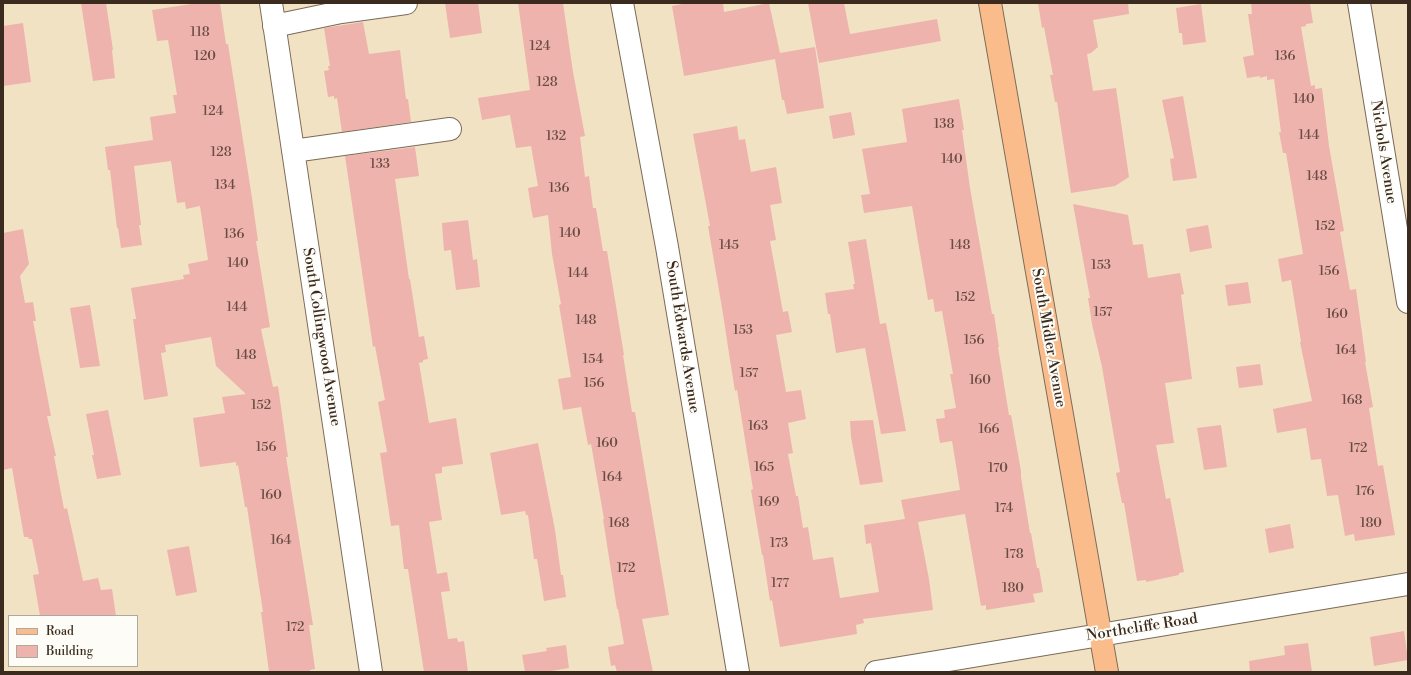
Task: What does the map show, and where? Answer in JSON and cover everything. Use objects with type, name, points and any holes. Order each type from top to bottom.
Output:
[{"type":"main road","name":"South Midler Avenue","points":[[990,3],[1107,672]]},
{"type":"street","name":"South Collingwood Avenue","points":[[271,3],[371,672]]},
{"type":"street","points":[[274,26],[341,12],[406,3]]},
{"type":"street","name":"South Edwards Avenue","points":[[622,3],[667,246],[738,672]]},
{"type":"street","name":"Nichols Avenue","points":[[1359,3],[1408,302]]},
{"type":"street","points":[[293,151],[450,129]]},
{"type":"street","name":"Northcliffe Road","points":[[876,672],[1408,584]]},
{"type":"building","points":[[81,3],[106,3],[113,50],[115,78],[93,81]]},
{"type":"building","points":[[198,3],[220,3],[226,44],[228,44],[252,198],[258,241],[256,241],[270,327],[261,329],[273,387],[278,386],[288,457],[286,457],[313,625],[309,625],[315,669],[310,670],[310,672],[269,672],[261,612],[263,612],[247,507],[245,507],[238,465],[236,466],[236,462],[200,467],[193,418],[225,413],[222,397],[246,394],[216,366],[211,337],[165,345],[166,352],[161,353],[168,396],[144,400],[133,319],[136,319],[131,288],[184,279],[183,275],[190,274],[188,264],[208,260],[200,206],[186,209],[185,202],[177,203],[171,161],[134,166],[142,245],[121,248],[110,170],[108,170],[105,147],[153,140],[150,117],[176,113],[173,95],[177,95],[168,40],[157,41],[152,10]]},
{"type":"building","points":[[445,3],[478,3],[482,33],[450,38]]},
{"type":"building","points":[[518,3],[563,3],[573,72],[585,136],[580,137],[585,177],[589,176],[593,208],[596,208],[603,251],[607,251],[632,412],[635,412],[669,615],[642,619],[653,672],[617,672],[615,665],[611,666],[608,647],[624,644],[617,609],[591,444],[588,445],[581,407],[563,410],[558,379],[571,377],[559,305],[561,304],[552,254],[548,215],[533,218],[531,208],[528,188],[538,186],[531,146],[516,148],[510,115],[482,120],[478,98],[530,90]]},
{"type":"building","points":[[687,3],[723,3],[724,12],[769,3],[780,53],[815,47],[824,108],[787,114],[784,100],[782,100],[775,59],[684,76],[672,6]]},
{"type":"building","points":[[808,3],[844,3],[850,34],[937,19],[941,41],[819,63]]},
{"type":"building","points":[[1038,3],[1128,3],[1129,14],[1093,20],[1098,47],[1091,53],[1087,54],[1093,91],[1116,88],[1129,177],[1115,186],[1071,193],[1057,102],[1055,102],[1050,75],[1053,75]]},
{"type":"building","points":[[1251,3],[1310,3],[1313,23],[1306,24],[1306,26],[1301,27],[1311,86],[1315,85],[1315,89],[1322,88],[1329,146],[1344,231],[1340,232],[1350,290],[1356,289],[1365,362],[1373,407],[1369,408],[1378,466],[1383,465],[1395,535],[1355,541],[1354,534],[1345,536],[1338,495],[1327,496],[1321,459],[1311,460],[1306,428],[1277,433],[1273,409],[1312,401],[1300,342],[1291,280],[1282,282],[1278,259],[1303,254],[1286,153],[1283,153],[1279,132],[1281,132],[1274,79],[1267,80],[1267,76],[1260,78],[1260,76],[1247,78],[1243,57],[1254,55],[1248,14],[1252,14]]},
{"type":"building","points":[[1201,4],[1206,42],[1183,45],[1182,33],[1179,33],[1176,8]]},
{"type":"building","points":[[363,22],[369,54],[400,50],[406,99],[408,99],[411,122],[342,132],[337,98],[334,99],[334,96],[328,97],[324,71],[329,70],[328,66],[330,66],[324,28]]},
{"type":"building","points":[[23,23],[31,82],[3,86],[3,26]]},
{"type":"building","points":[[1183,96],[1197,178],[1173,181],[1170,159],[1174,158],[1162,100]]},
{"type":"building","points":[[959,99],[970,188],[992,314],[994,314],[1009,415],[1011,415],[1021,471],[1030,533],[1037,568],[1039,568],[1043,592],[1033,594],[1035,602],[986,610],[986,605],[981,606],[965,514],[918,522],[929,579],[933,610],[863,619],[864,623],[856,625],[857,634],[780,647],[762,555],[737,390],[735,391],[708,226],[710,226],[693,134],[737,126],[739,140],[745,139],[751,172],[776,167],[782,203],[770,205],[776,240],[770,241],[783,312],[788,311],[792,332],[776,335],[786,392],[801,390],[806,419],[788,423],[793,453],[788,454],[796,496],[798,496],[803,528],[808,527],[813,560],[833,557],[840,598],[879,592],[871,543],[866,544],[864,525],[905,519],[901,500],[960,490],[952,441],[940,443],[936,419],[945,418],[944,410],[956,408],[950,374],[953,374],[942,311],[935,312],[933,299],[928,300],[912,206],[864,213],[861,195],[870,194],[862,149],[907,142],[902,109]]},
{"type":"building","points":[[851,112],[855,135],[833,139],[829,116]]},
{"type":"building","points":[[415,147],[419,176],[395,179],[419,337],[424,336],[428,359],[419,363],[429,423],[456,418],[463,464],[442,467],[442,473],[435,474],[442,520],[429,522],[437,574],[447,572],[450,591],[441,592],[448,639],[457,638],[458,642],[464,641],[468,672],[424,672],[408,569],[404,569],[399,525],[391,526],[380,453],[387,452],[378,402],[385,400],[375,346],[373,347],[345,156]]},
{"type":"building","points":[[1073,204],[1128,215],[1133,245],[1143,244],[1148,278],[1180,273],[1184,294],[1181,295],[1192,379],[1165,383],[1174,443],[1156,445],[1166,499],[1170,498],[1184,572],[1179,573],[1179,575],[1146,582],[1146,580],[1137,581],[1124,503],[1122,503],[1116,473],[1120,472],[1102,367],[1092,324],[1088,298],[1090,298]]},
{"type":"building","points":[[468,220],[473,260],[477,259],[480,287],[456,290],[451,250],[444,251],[442,223]]},
{"type":"building","points":[[1208,225],[1212,248],[1190,252],[1186,229]]},
{"type":"building","points":[[23,229],[29,264],[20,276],[25,303],[33,302],[36,321],[33,321],[51,416],[47,416],[56,456],[54,456],[64,509],[67,508],[83,581],[98,578],[101,590],[112,589],[116,615],[40,615],[33,575],[39,574],[32,539],[24,537],[12,468],[3,470],[3,233]]},
{"type":"building","points":[[866,239],[880,324],[886,323],[906,431],[881,434],[865,348],[836,353],[825,293],[854,289],[853,284],[855,284],[848,242]]},
{"type":"building","points":[[1248,282],[1251,303],[1228,306],[1225,285]]},
{"type":"building","points":[[90,305],[100,366],[80,368],[70,308]]},
{"type":"building","points":[[1260,364],[1263,385],[1239,388],[1236,367]]},
{"type":"building","points":[[108,410],[121,475],[97,479],[86,414]]},
{"type":"building","points":[[873,420],[883,482],[860,485],[851,437],[850,421]]},
{"type":"building","points":[[1221,425],[1227,467],[1204,470],[1197,428]]},
{"type":"building","points":[[538,443],[566,597],[544,601],[537,559],[534,559],[528,515],[526,515],[525,511],[501,515],[490,453]]},
{"type":"building","points":[[1290,524],[1294,548],[1269,553],[1265,529]]},
{"type":"building","points":[[189,546],[197,592],[176,596],[167,550]]},
{"type":"building","points":[[1404,631],[1408,660],[1374,666],[1370,637]]},
{"type":"building","points":[[1308,643],[1312,672],[1250,672],[1249,661],[1285,655],[1284,646]]},
{"type":"building","points":[[566,645],[569,668],[546,672],[525,672],[522,655],[547,651],[546,648]]}]
